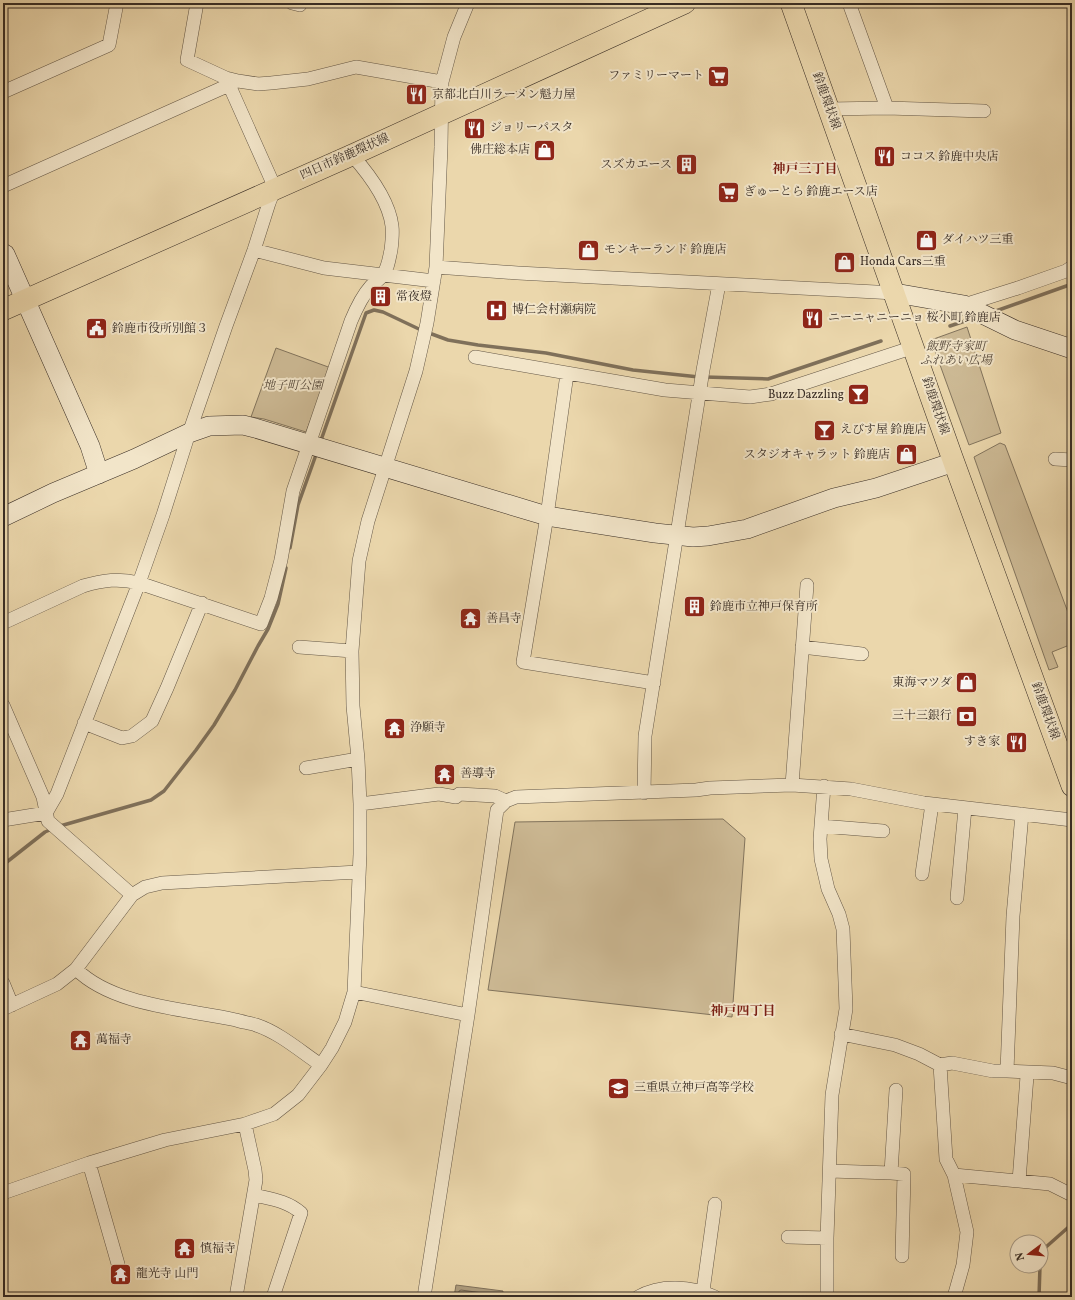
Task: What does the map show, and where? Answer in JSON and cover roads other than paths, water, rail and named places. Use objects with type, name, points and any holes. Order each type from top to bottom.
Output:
[{"type":"main road","name":"四日市鈴鹿環状線","points":[[3,310],[352,155],[685,3]]},
{"type":"main road","name":"鈴鹿環状線","points":[[791,3],[954,462],[1072,786]]},
{"type":"street","points":[[3,92],[109,45],[117,3]]},
{"type":"street","points":[[47,817],[139,583],[163,515],[189,433],[254,250],[268,203],[275,188],[228,81],[187,60],[197,3]]},
{"type":"street","points":[[3,1193],[89,1163],[165,1140],[245,1124],[280,1111],[298,1095],[321,1065],[332,1048],[345,1022],[354,992],[358,872],[360,854],[360,804],[358,759],[353,706],[352,651],[359,560],[368,521],[416,371],[424,340],[436,267],[442,82],[454,37],[468,3]]},
{"type":"street","points":[[849,3],[887,108]]},
{"type":"street","points":[[3,186],[228,81],[271,84],[308,78],[356,67],[442,82]]},
{"type":"street","points":[[829,109],[887,108],[984,111]]},
{"type":"street","points":[[3,623],[83,586],[115,579],[130,580],[261,624],[271,598],[281,560],[293,491],[304,462],[315,446],[353,315],[358,304],[370,287],[382,276],[389,262],[393,237],[392,224],[388,211],[380,193],[368,174],[352,155]]},
{"type":"street","points":[[254,250],[324,268],[434,281]]},
{"type":"street","points":[[4,253],[90,446],[99,474]]},
{"type":"street","points":[[436,267],[518,274],[894,293],[969,307],[1015,330],[1072,349]]},
{"type":"street","points":[[969,307],[1066,271],[1072,267]]},
{"type":"street","points":[[644,793],[644,736],[654,682],[703,370],[719,284]]},
{"type":"street","points":[[476,357],[665,390],[700,390],[750,397],[770,394],[914,347]]},
{"type":"street","points":[[567,374],[547,516],[523,662],[654,682]]},
{"type":"street","points":[[3,517],[53,493],[156,450],[189,433],[209,426],[243,425],[547,516],[655,534],[677,536],[708,536],[747,529],[834,498],[876,488],[954,462]]},
{"type":"street","points":[[1055,459],[1072,460]]},
{"type":"street","points":[[792,785],[807,585]]},
{"type":"street","points":[[84,723],[122,738],[132,736],[152,721],[202,603]]},
{"type":"street","points":[[300,647],[352,651]]},
{"type":"street","points":[[802,647],[862,654]]},
{"type":"street","points":[[3,705],[8,730],[43,797],[47,817],[61,833],[132,895]]},
{"type":"street","points":[[306,768],[358,759]]},
{"type":"street","points":[[424,1297],[468,1015],[497,810],[506,801],[516,797],[644,793],[792,785],[824,786],[851,788],[932,804],[1072,820]]},
{"type":"street","points":[[824,786],[820,852],[822,870],[828,889],[839,914],[843,929],[846,1009],[832,1095],[827,1238],[827,1297]]},
{"type":"street","points":[[360,804],[439,794],[456,797],[459,794],[495,796],[506,801]]},
{"type":"street","points":[[922,874],[932,804]]},
{"type":"street","points":[[957,898],[965,808]]},
{"type":"street","points":[[1007,1071],[1013,916],[1022,814]]},
{"type":"street","points":[[3,820],[47,817]]},
{"type":"street","points":[[822,826],[883,830]]},
{"type":"street","points":[[3,983],[8,1007],[57,984],[76,969],[132,895],[145,887],[162,883],[358,872]]},
{"type":"street","points":[[76,969],[84,977],[100,987],[122,995],[152,1004],[256,1025],[280,1036],[321,1065]]},
{"type":"street","points":[[354,992],[468,1015]]},
{"type":"street","points":[[841,1034],[895,1045],[919,1054],[940,1065],[952,1063],[993,1071],[1053,1073],[1072,1078]]},
{"type":"street","points":[[940,1065],[946,1159],[954,1175],[967,1232],[963,1264],[954,1297]]},
{"type":"street","points":[[1019,1181],[1027,1076]]},
{"type":"street","points":[[891,1173],[896,1090]]},
{"type":"street","points":[[236,1297],[244,1242],[256,1180],[245,1124]]},
{"type":"street","points":[[89,1163],[118,1264]]},
{"type":"street","points":[[830,1171],[904,1174],[902,1256]]},
{"type":"street","points":[[954,1175],[1050,1184],[1072,1195]]},
{"type":"street","points":[[254,1195],[286,1203],[302,1213],[273,1297]]},
{"type":"street","points":[[638,1297],[646,1293],[665,1288],[682,1288],[709,1294],[715,1204]]},
{"type":"street","points":[[788,1237],[827,1238]]},
{"type":"water","points":[[456,1285],[503,1291],[502,1297],[454,1297]]},
{"type":"waterway","points":[[993,312],[1072,284]]},
{"type":"waterway","points":[[320,443],[366,313],[374,310],[383,312],[421,330],[448,340],[546,353],[633,370],[699,377]]},
{"type":"waterway","points":[[950,326],[974,318]]},
{"type":"waterway","points":[[705,377],[768,379],[881,341]]},
{"type":"waterway","points":[[290,548],[298,505],[317,452]]},
{"type":"waterway","points":[[60,826],[151,800],[164,791],[214,725],[235,690],[268,629],[278,604],[286,568]]},
{"type":"waterway","points":[[3,865],[45,832],[52,829]]},
{"type":"waterway","points":[[1049,1244],[1072,1224]]},
{"type":"waterway","points":[[1039,1297],[1040,1274]]},
{"type":"place","name":"ファミリーマート","points":[[719,76]]},
{"type":"place","name":"京都北白川ラーメン魁力屋","points":[[417,95]]},
{"type":"place","name":"ジョリーパスタ","points":[[474,128]]},
{"type":"place","name":"佛庄総本店","points":[[545,150]]},
{"type":"place","name":"ココス 鈴鹿中央店","points":[[884,157]]},
{"type":"place","name":"スズカエース","points":[[687,165]]},
{"type":"place","name":"ぎゅーとら 鈴鹿エース店","points":[[728,192]]},
{"type":"place","name":"ダイハツ三重","points":[[926,240]]},
{"type":"place","name":"モンキーランド 鈴鹿店","points":[[588,250]]},
{"type":"place","name":"Honda Cars三重","points":[[845,262]]},
{"type":"place","name":"常夜燈","points":[[381,297]]},
{"type":"place","name":"博仁会村瀬病院","points":[[497,310]]},
{"type":"place","name":"ニーニャニーニョ 桜小町 鈴鹿店","points":[[812,318]]},
{"type":"place","name":"鈴鹿市役所別館３","points":[[96,329]]},
{"type":"place","name":"Buzz Dazzling","points":[[859,395]]},
{"type":"place","name":"えびす屋 鈴鹿店","points":[[825,430]]},
{"type":"place","name":"スタジオキャラット 鈴鹿店","points":[[906,455]]},
{"type":"place","name":"鈴鹿市立神戸保育所","points":[[695,607]]},
{"type":"place","name":"善昌寺","points":[[470,619]]},
{"type":"place","name":"東海マツダ","points":[[967,683]]},
{"type":"place","name":"三十三銀行","points":[[967,716]]},
{"type":"place","name":"浄願寺","points":[[395,728]]},
{"type":"place","name":"すき家","points":[[1016,742]]},
{"type":"place","name":"善導寺","points":[[445,774]]},
{"type":"place","name":"萬福寺","points":[[81,1040]]},
{"type":"place","name":"三重県立神戸高等学校","points":[[618,1088]]},
{"type":"place","name":"慎福寺","points":[[185,1249]]},
{"type":"place","name":"龍光寺 山門","points":[[120,1274]]},
{"type":"district","name":"神戸三丁目","points":[[805,170]]},
{"type":"district","name":"神戸四丁目","points":[[743,1012]]},
{"type":"park label","name":"飯野寺家町 ふれあい広場","points":[[956,354]]},
{"type":"park label","name":"地子町公園","points":[[293,386]]}]
